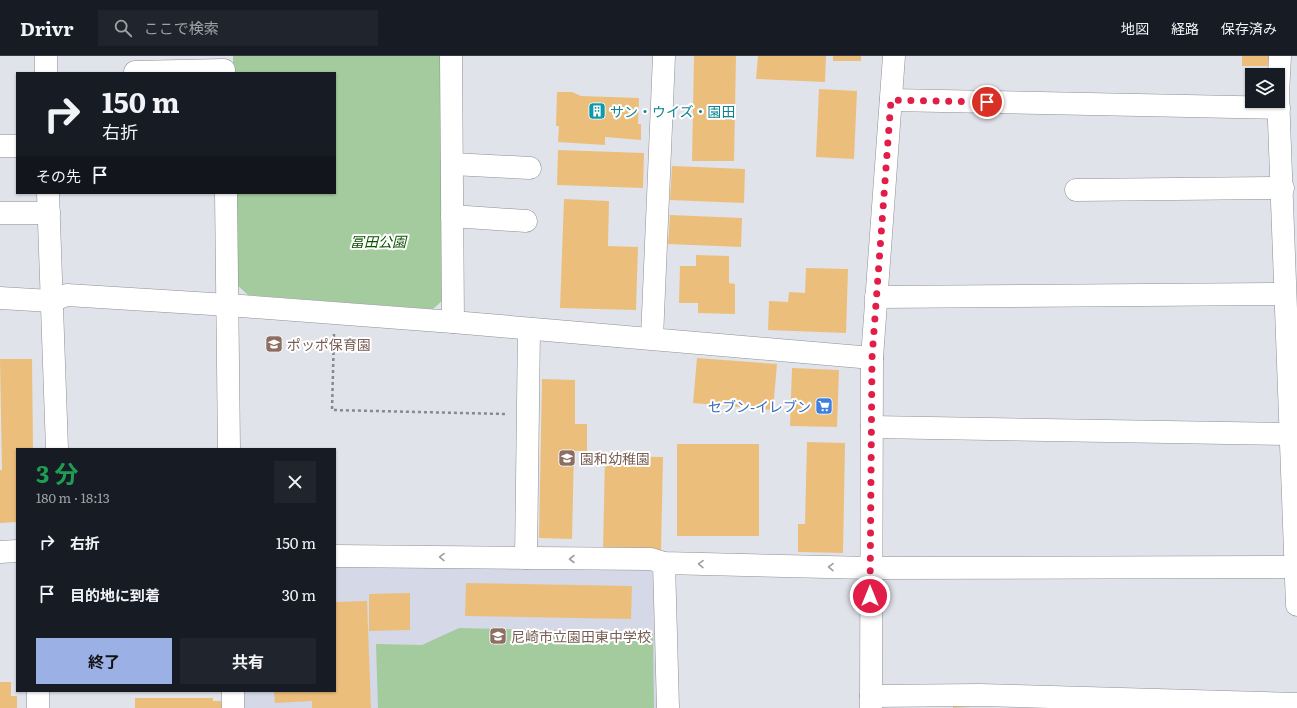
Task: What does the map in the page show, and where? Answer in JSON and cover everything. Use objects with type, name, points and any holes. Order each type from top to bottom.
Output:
[{"type":"street","points":[[46,56],[46,72]]},
{"type":"street","points":[[451,56],[452,322]]},
{"type":"street","points":[[652,338],[664,56]]},
{"type":"street","points":[[894,56],[872,358],[870,568],[871,702],[1297,704]]},
{"type":"street","points":[[1280,56],[1280,68]]},
{"type":"street","points":[[135,72],[224,66]]},
{"type":"street","points":[[1285,99],[1297,94]]},
{"type":"street","points":[[891,100],[1245,101]]},
{"type":"street","points":[[1279,108],[1283,188],[1291,233],[1286,294],[1295,506],[1295,567],[1297,605]]},
{"type":"street","points":[[0,146],[16,146]]},
{"type":"street","points":[[452,164],[530,168]]},
{"type":"street","points":[[1076,190],[1283,188]]},
{"type":"street","points":[[226,194],[229,448]]},
{"type":"street","points":[[0,213],[49,203],[56,448]]},
{"type":"street","points":[[452,216],[526,220]]},
{"type":"street","points":[[876,297],[1286,294]]},
{"type":"street","points":[[0,298],[51,301],[67,296],[228,305],[652,338],[872,358]]},
{"type":"street","points":[[526,558],[529,329]]},
{"type":"street","points":[[872,427],[1291,434]]},
{"type":"street","points":[[0,552],[16,551]]},
{"type":"street","points":[[336,556],[651,559],[664,563],[870,568],[1295,567]]},
{"type":"street","points":[[664,563],[668,708]]},
{"type":"street","points":[[38,692],[38,708]]},
{"type":"street","points":[[233,692],[233,708]]},
{"type":"path","points":[[335,313],[332,410],[528,415]]},
{"type":"shaded area","name":"尼崎市立園田東中学校","points":[[336,566],[648,568],[659,582],[663,708],[244,708],[243,692],[336,692]]},
{"type":"green space","name":"冨田公園","points":[[233,56],[442,56],[443,300],[433,309],[248,295],[235,283],[234,194],[336,194],[336,72],[233,72]]},
{"type":"green space","points":[[459,628],[653,633],[654,708],[378,708],[376,644],[422,645]]},
{"type":"building","points":[[694,56],[736,56],[734,161],[692,161]]},
{"type":"building","points":[[758,56],[826,56],[825,82],[756,79]]},
{"type":"building","points":[[833,56],[861,56],[861,61],[833,61]]},
{"type":"building","points":[[1242,56],[1269,56],[1269,66],[1242,66]]},
{"type":"building","points":[[819,89],[857,91],[854,159],[816,157]]},
{"type":"building","name":"サン・ウイズ・園田","points":[[557,92],[572,92],[581,96],[639,98],[638,124],[641,124],[641,140],[605,137],[605,145],[558,142],[559,126],[556,126]]},
{"type":"building","points":[[558,150],[644,153],[643,188],[557,185]]},
{"type":"building","points":[[672,166],[745,169],[744,203],[670,200]]},
{"type":"building","points":[[564,199],[609,201],[608,246],[638,247],[636,310],[560,308]]},
{"type":"building","points":[[670,215],[742,218],[741,247],[668,244]]},
{"type":"building","points":[[696,255],[729,256],[729,283],[735,284],[735,314],[698,313],[698,303],[679,303],[680,266],[696,266]]},
{"type":"building","points":[[806,268],[848,269],[846,333],[768,330],[769,301],[788,302],[789,292],[805,293]]},
{"type":"building","points":[[697,358],[777,364],[773,410],[693,403]]},
{"type":"building","points":[[0,359],[32,359],[33,448],[16,448],[16,522],[0,523],[0,470],[2,470]]},
{"type":"building","points":[[792,368],[839,370],[837,427],[790,426]]},
{"type":"building","points":[[542,379],[575,380],[575,424],[587,424],[587,451],[574,451],[572,539],[539,538]]},
{"type":"building","points":[[807,442],[845,443],[843,553],[798,552],[798,524],[805,524]]},
{"type":"building","points":[[677,444],[759,444],[759,536],[677,536]]},
{"type":"building","points":[[605,456],[663,457],[661,551],[603,550]]},
{"type":"building","points":[[466,583],[632,586],[631,619],[465,616]]},
{"type":"building","points":[[410,593],[410,630],[369,631],[369,594]]},
{"type":"building","points":[[367,601],[371,708],[312,708],[312,701],[275,703],[274,692],[336,692],[336,602]]},
{"type":"building","points":[[0,682],[11,682],[11,696],[17,696],[17,708],[0,708]]},
{"type":"building","points":[[135,698],[213,698],[213,701],[221,701],[222,708],[135,708]]},
{"type":"building","points":[[953,704],[970,704],[970,707],[953,708]]},
{"type":"place","name":"サン・ウイズ・園田","points":[[597,111]]},
{"type":"place","name":"ポッポ保育園","points":[[274,344]]},
{"type":"place","name":"セブン-イレブン","points":[[824,406]]},
{"type":"place","name":"園和幼稚園","points":[[567,458]]},
{"type":"place","name":"尼崎市立園田東中学校","points":[[498,636]]},
{"type":"route","points":[[870,596],[872,358],[891,100],[987,102]]}]
